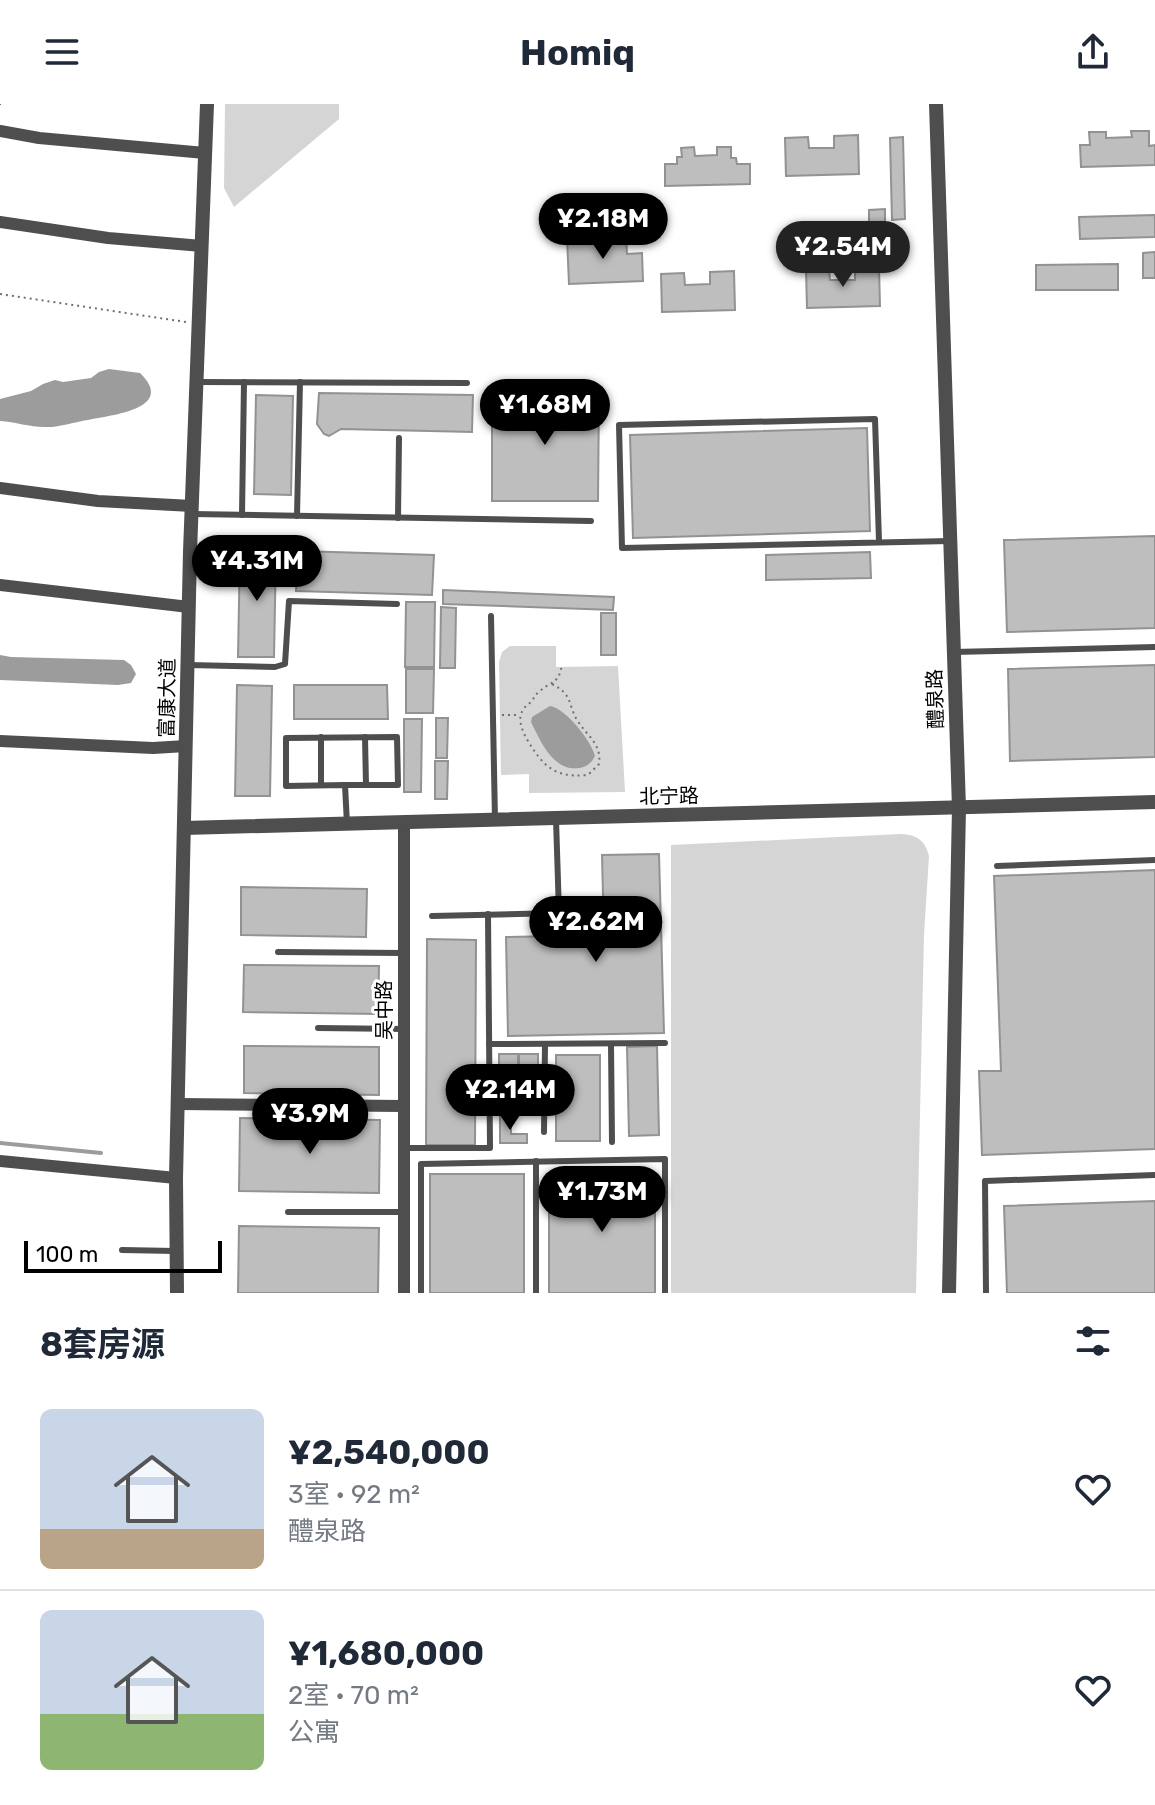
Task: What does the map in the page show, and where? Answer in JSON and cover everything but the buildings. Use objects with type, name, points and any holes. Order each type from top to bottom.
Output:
[{"type":"street","name":"富康大道","points":[[177,1293],[176,1178],[189,607],[207,104]]},
{"type":"street","name":"醴泉路","points":[[936,104],[959,808],[949,1293]]},
{"type":"street","points":[[0,131],[39,138],[205,153]]},
{"type":"street","points":[[0,222],[108,238],[202,246]]},
{"type":"street","points":[[0,488],[192,510]]},
{"type":"street","points":[[0,585],[189,607]]},
{"type":"street","points":[[0,741],[153,748],[186,746]]},
{"type":"street","name":"北宁路","points":[[184,828],[1155,802]]},
{"type":"street","name":"吴中路","points":[[404,823],[404,1293]]},
{"type":"street","points":[[178,1104],[404,1106]]},
{"type":"street","points":[[0,1161],[176,1178]]},
{"type":"lane","points":[[197,382],[467,383]]},
{"type":"lane","points":[[242,515],[244,382]]},
{"type":"lane","points":[[297,516],[300,382]]},
{"type":"lane","points":[[879,541],[875,419],[619,425],[622,548],[950,541]]},
{"type":"lane","points":[[398,518],[399,438]]},
{"type":"lane","points":[[192,510],[242,515],[591,521]]},
{"type":"lane","points":[[188,665],[275,667],[285,664],[289,601],[397,604]]},
{"type":"lane","points":[[491,616],[495,820]]},
{"type":"lane","points":[[953,652],[1155,647]]},
{"type":"lane","points":[[321,737],[321,785]]},
{"type":"lane","points":[[321,737],[397,737],[398,785],[286,786],[286,738],[321,737]]},
{"type":"lane","points":[[365,737],[366,785]]},
{"type":"lane","points":[[345,785],[347,824]]},
{"type":"lane","points":[[432,916],[559,913],[556,819]]},
{"type":"lane","points":[[997,866],[1155,860]]},
{"type":"lane","points":[[404,1148],[490,1148],[488,914]]},
{"type":"lane","points":[[278,952],[404,953]]},
{"type":"lane","points":[[318,1028],[404,1029]]},
{"type":"lane","points":[[489,1044],[665,1043]]},
{"type":"lane","points":[[544,1132],[545,1044]]},
{"type":"lane","points":[[611,1044],[612,1142]]},
{"type":"lane","points":[[421,1293],[421,1164],[665,1159],[665,1293]]},
{"type":"lane","points":[[536,1161],[536,1293]]},
{"type":"lane","points":[[986,1293],[985,1181],[1155,1175]]},
{"type":"lane","points":[[288,1212],[404,1212]]},
{"type":"lane","points":[[122,1250],[177,1251]]},
{"type":"path","points":[[0,294],[199,324]]},
{"type":"path","points":[[552,684],[568,696],[577,720],[599,749],[600,759],[595,771],[588,775],[567,776],[548,767],[527,739],[521,722],[521,714],[539,692],[559,678],[562,664]]},
{"type":"path","points":[[493,715],[521,714]]},
{"type":"shaded area","points":[[225,104],[339,104],[339,119],[234,207],[224,188]]},
{"type":"shaded area","points":[[109,369],[140,373],[149,385],[151,395],[146,402],[124,412],[55,427],[0,421],[0,399],[31,391],[55,380],[63,382],[91,378]]},
{"type":"shaded area","points":[[510,646],[556,646],[556,667],[618,666],[625,792],[529,793],[529,774],[501,775],[499,662],[502,652]]},
{"type":"shaded area","points":[[0,655],[124,660],[136,674],[131,683],[118,685],[0,680]]},
{"type":"shaded area","points":[[550,706],[570,718],[588,742],[595,756],[587,765],[571,768],[549,754],[531,722],[532,717]]},
{"type":"shaded area","points":[[901,834],[920,839],[929,856],[924,935],[916,1293],[671,1293],[671,845]]},
{"type":"waterway","points":[[0,1143],[101,1153]]}]
